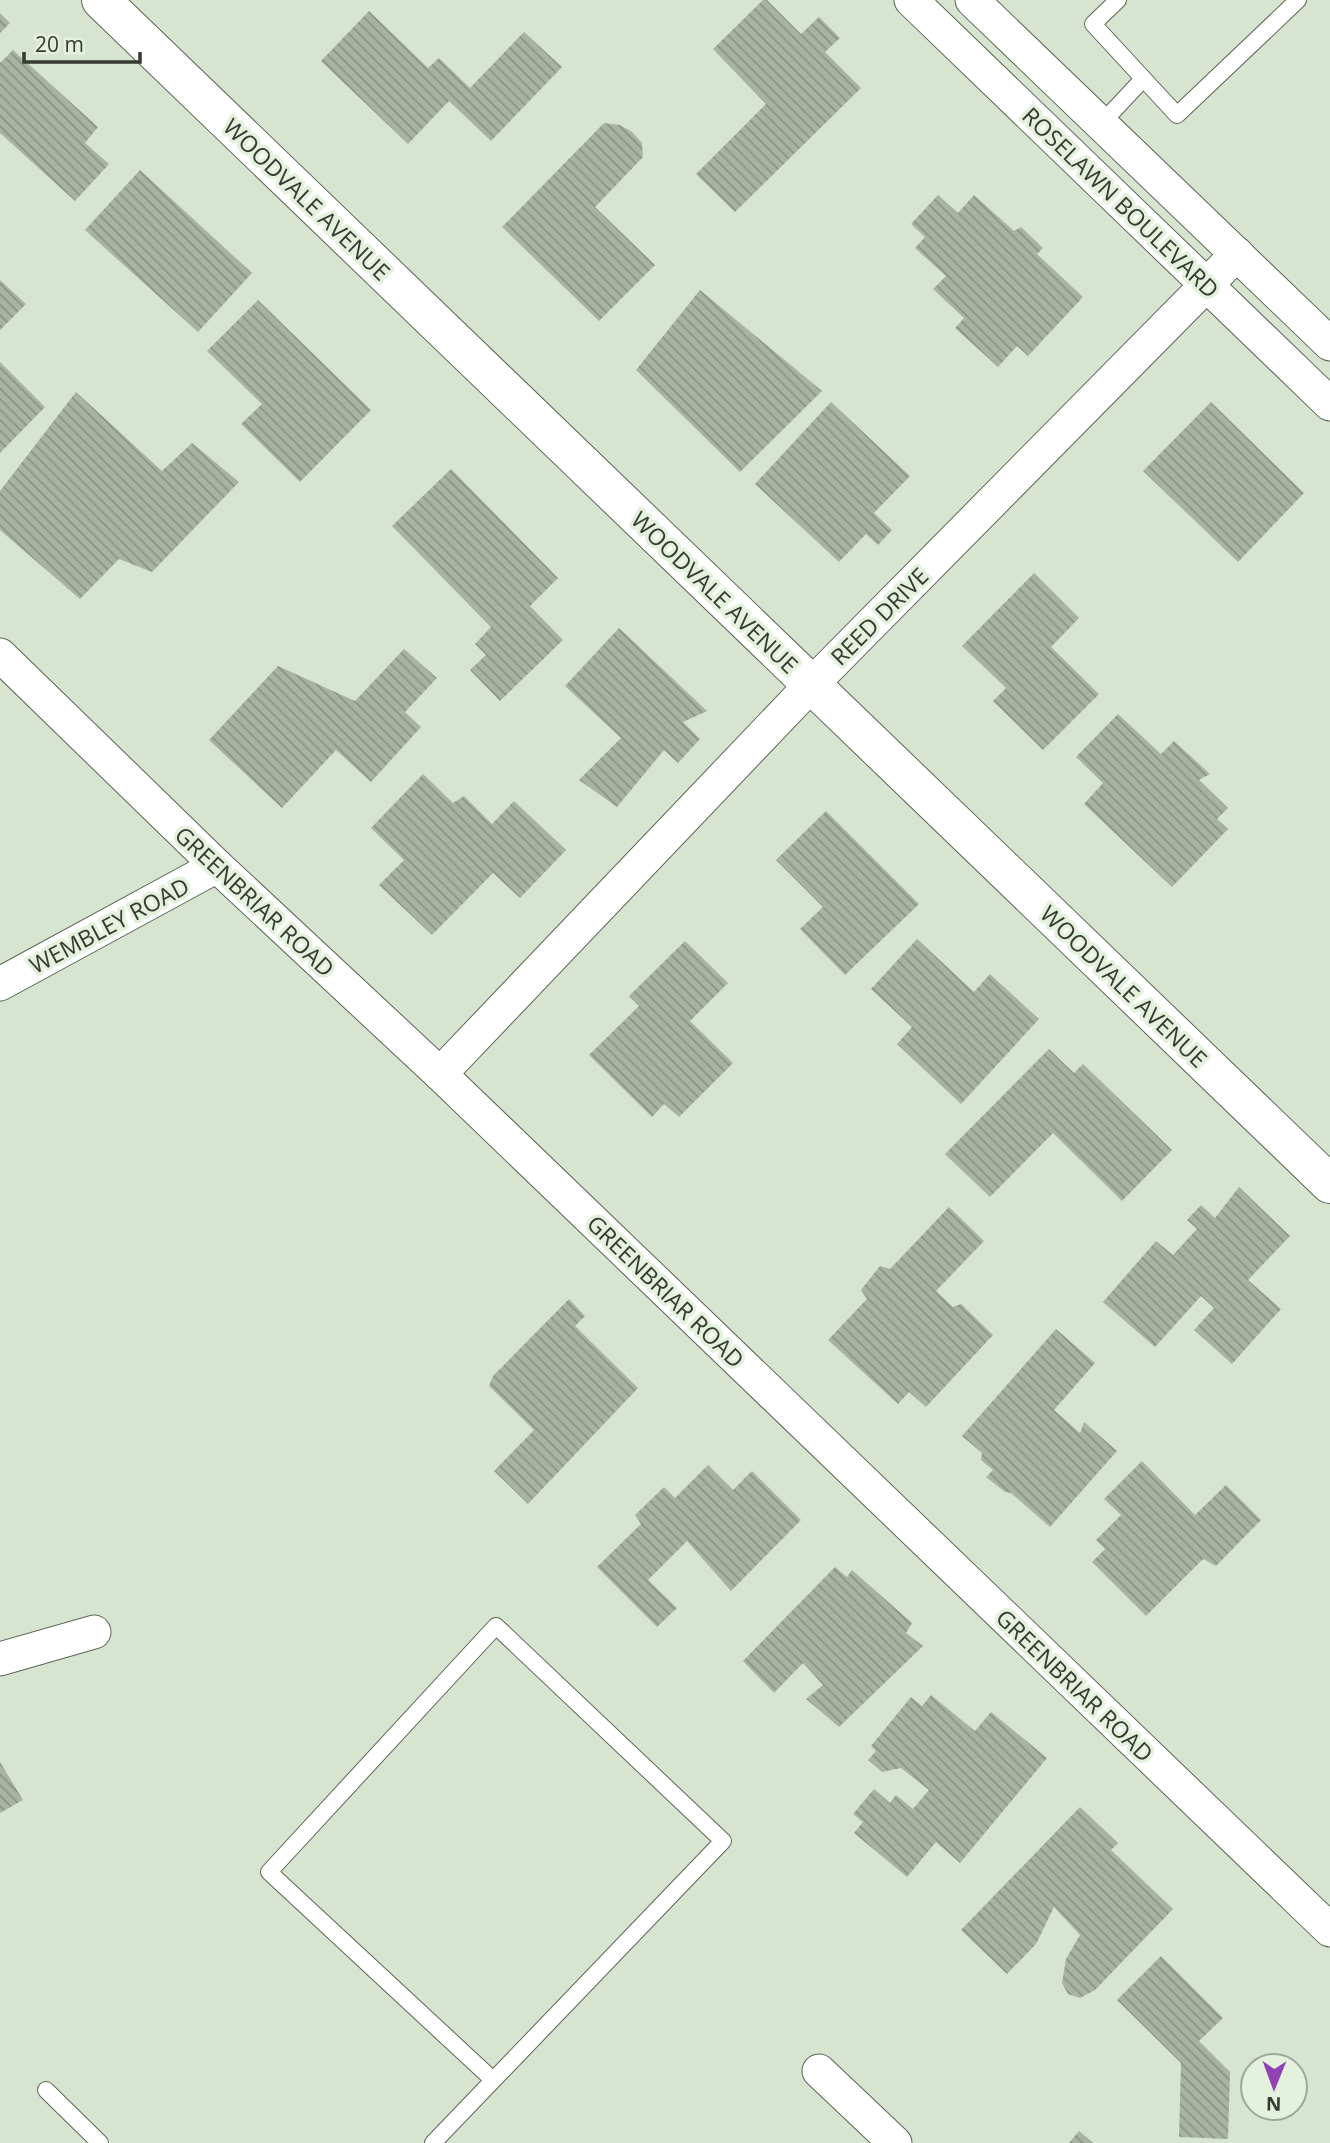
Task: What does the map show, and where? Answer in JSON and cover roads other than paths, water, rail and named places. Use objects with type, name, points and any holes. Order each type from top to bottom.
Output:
[{"type":"street","name":"WOODVALE AVENUE","points":[[101,0],[1330,1184]]},
{"type":"street","name":"ROSELAWN BOULEVARD","points":[[911,0],[1330,404]]},
{"type":"street","name":"ROSELAWN BOULEVARD","points":[[972,0],[1330,344]]},
{"type":"street","points":[[1073,156],[1101,124]]},
{"type":"street","name":"REED DRIVE","points":[[440,1074],[811,685],[1237,254]]},
{"type":"street","name":"GREENBRIAR ROAD","points":[[0,655],[217,866],[440,1074],[1330,1930]]},
{"type":"street","name":"WEMBLEY ROAD","points":[[0,984],[217,866]]},
{"type":"street","points":[[0,1659],[94,1632]]},
{"type":"street","points":[[819,2071],[895,2143]]},
{"type":"lane","points":[[1118,0],[1093,24],[1177,116],[1298,0]]},
{"type":"lane","points":[[1101,124],[1143,79]]},
{"type":"lane","points":[[433,2143],[723,1841],[496,1626],[269,1872],[493,2080]]},
{"type":"lane","points":[[46,2090],[100,2143]]}]
